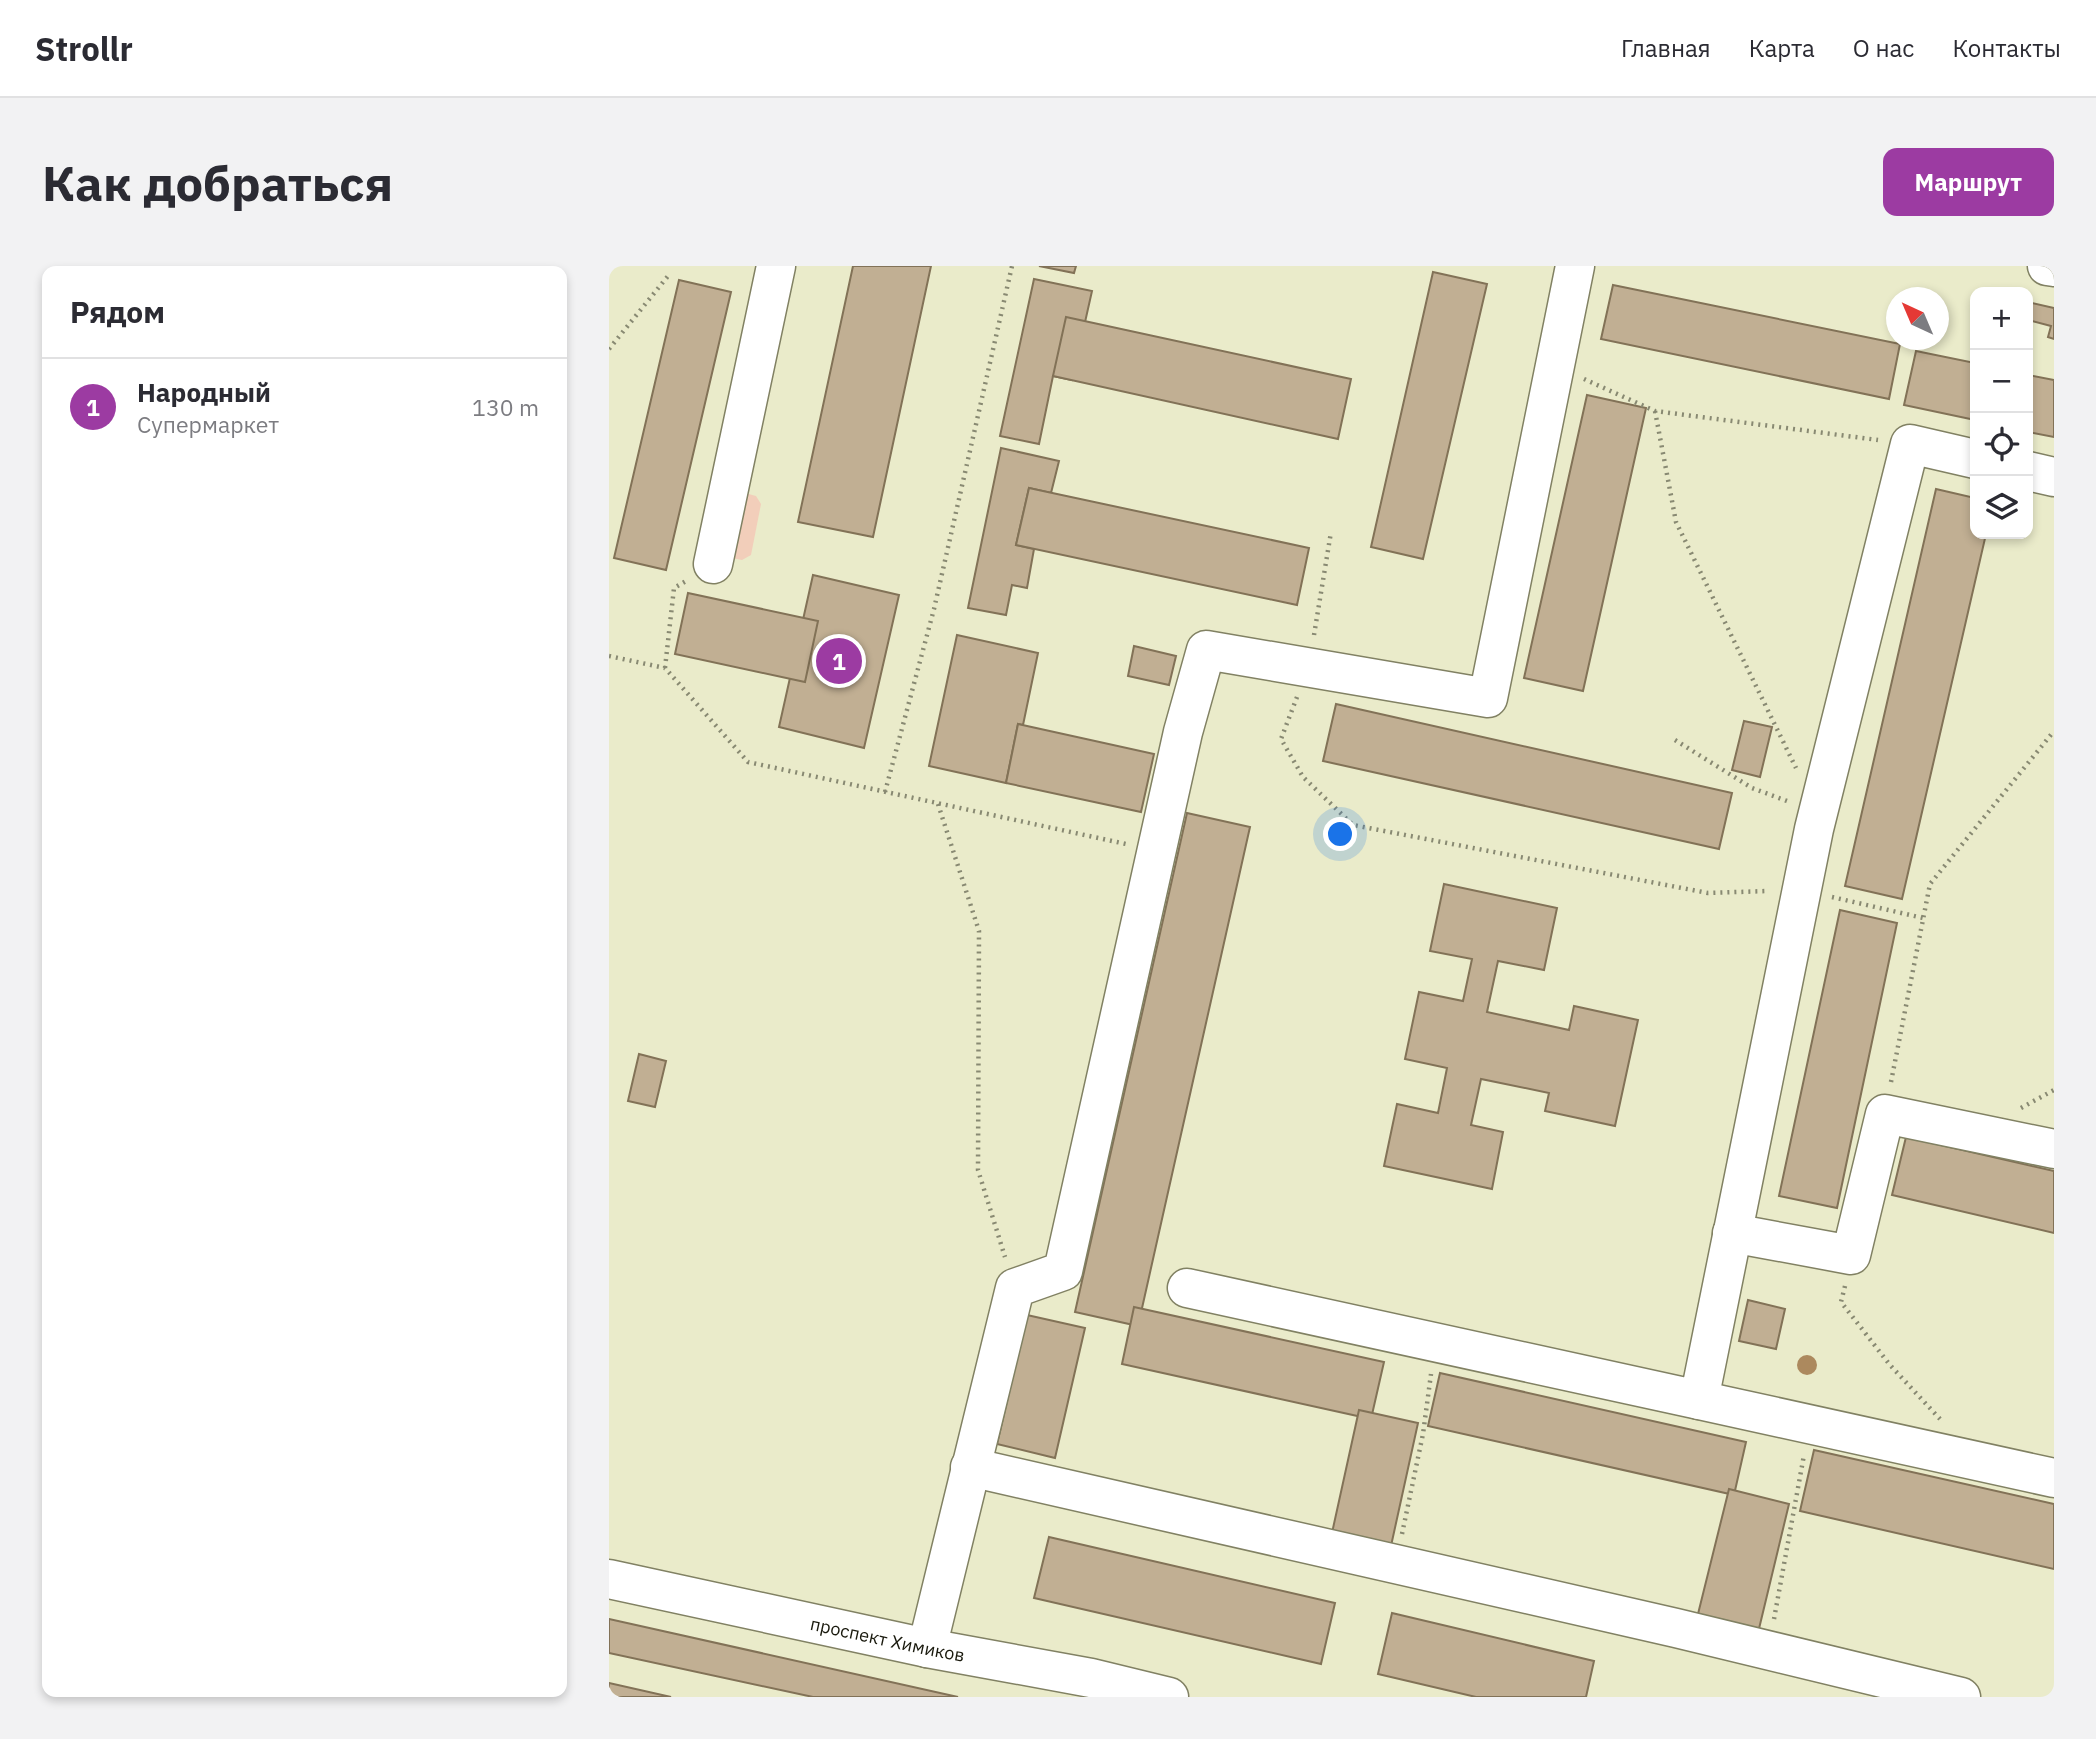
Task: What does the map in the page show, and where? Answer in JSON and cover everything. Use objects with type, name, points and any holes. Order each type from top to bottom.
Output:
[{"type":"street","points":[[713,564],[776,266]]},
{"type":"street","points":[[927,1648],[1015,1288],[1063,1270],[1183,732],[1206,650],[1488,698],[1574,266]]},
{"type":"street","points":[[2047,266],[2054,268]]},
{"type":"street","points":[[1699,1399],[1818,813],[1910,444],[1970,458]]},
{"type":"street","points":[[2033,472],[2054,477]]},
{"type":"street","points":[[1732,1233],[1851,1255],[1885,1114],[2054,1149]]},
{"type":"street","points":[[1187,1288],[2054,1478]]},
{"type":"street","points":[[970,1467],[1961,1697]]},
{"type":"street","name":"проспект Химиков","points":[[609,1579],[927,1648],[1091,1678],[1169,1697]]},
{"type":"path","points":[[885,792],[931,620],[1011,266]]},
{"type":"path","points":[[609,349],[668,276]]},
{"type":"path","points":[[1555,365],[1655,411],[1910,444]]},
{"type":"path","points":[[1655,411],[1676,522],[1818,813]]},
{"type":"path","points":[[1331,532],[1308,667],[1281,739],[1303,777],[1353,825],[1708,893],[1802,890],[1923,918]]},
{"type":"path","points":[[665,668],[674,588],[713,564]]},
{"type":"path","points":[[609,656],[665,668],[748,762],[1157,851]]},
{"type":"path","points":[[1885,1114],[1930,884],[2054,731]]},
{"type":"path","points":[[1675,740],[1752,788],[1818,813]]},
{"type":"path","points":[[937,803],[979,931],[978,1170],[1015,1288]]},
{"type":"path","points":[[1851,1255],[1841,1302],[1890,1365],[1943,1423]]},
{"type":"path","points":[[1396,1566],[1423,1434],[1437,1343]]},
{"type":"path","points":[[1768,1651],[1810,1424]]},
{"type":"shaded area","points":[[745,493],[756,496],[761,504],[751,555],[742,560],[732,558]]},
{"type":"building","points":[[853,266],[931,266],[873,537],[798,522]]},
{"type":"building","points":[[1039,266],[1076,266],[1074,273]]},
{"type":"building","points":[[1433,272],[1487,284],[1423,559],[1371,547]]},
{"type":"building","points":[[1034,279],[1092,291],[1072,380],[1053,376],[1039,444],[1000,436]]},
{"type":"building","points":[[679,280],[731,292],[666,570],[614,558]]},
{"type":"building","points":[[1613,285],[1886,341],[1886,350],[1899,350],[1889,399],[1601,339]]},
{"type":"building","points":[[2033,303],[2054,308],[2054,339],[2048,337],[2051,326],[2033,321]]},
{"type":"building","points":[[1066,317],[1351,379],[1338,439],[1053,376]]},
{"type":"building","points":[[1916,351],[1970,362],[1970,419],[1904,405]]},
{"type":"building","points":[[2033,376],[2054,380],[2054,437],[2033,433]]},
{"type":"building","points":[[1587,395],[1646,408],[1583,691],[1524,678]]},
{"type":"building","points":[[1001,448],[1059,461],[1051,493],[1029,488],[1016,545],[1034,549],[1027,588],[1012,585],[1006,615],[968,608]]},
{"type":"building","points":[[1029,488],[1309,548],[1297,605],[1016,545]]},
{"type":"building","points":[[1936,489],[1970,497],[1970,539],[1985,539],[1902,899],[1845,886]]},
{"type":"building","points":[[813,575],[899,595],[864,748],[779,727]]},
{"type":"building","points":[[688,593],[818,621],[805,682],[675,654]]},
{"type":"building","points":[[957,635],[1038,653],[1023,725],[1018,724],[1006,783],[929,766]]},
{"type":"building","points":[[1134,646],[1176,656],[1169,685],[1128,676]]},
{"type":"building","points":[[1336,704],[1732,793],[1719,849],[1323,761]]},
{"type":"building","points":[[1744,721],[1772,727],[1760,777],[1732,770]]},
{"type":"building","points":[[1018,724],[1154,754],[1141,812],[1006,783]]},
{"type":"building","points":[[1187,813],[1250,827],[1138,1326],[1075,1312]]},
{"type":"building","points":[[1444,884],[1557,908],[1544,970],[1498,961],[1487,1012],[1569,1030],[1574,1006],[1638,1020],[1615,1126],[1545,1111],[1549,1093],[1481,1079],[1471,1125],[1503,1132],[1492,1189],[1384,1166],[1397,1104],[1438,1113],[1447,1068],[1405,1059],[1419,992],[1463,1001],[1472,959],[1430,951]]},
{"type":"building","points":[[1840,910],[1897,923],[1837,1208],[1779,1196]]},
{"type":"building","points":[[639,1054],[666,1061],[655,1107],[628,1101]]},
{"type":"building","points":[[1906,1137],[2054,1171],[2054,1233],[1892,1195]]},
{"type":"building","points":[[1748,1300],[1785,1309],[1776,1349],[1739,1341]]},
{"type":"building","points":[[1134,1307],[1384,1362],[1371,1419],[1122,1364]]},
{"type":"building","points":[[1027,1315],[1085,1328],[1055,1458],[997,1444]]},
{"type":"building","points":[[1440,1373],[1746,1442],[1734,1495],[1428,1426]]},
{"type":"building","points":[[1359,1410],[1418,1423],[1389,1555],[1330,1542]]},
{"type":"building","points":[[1814,1450],[2054,1504],[2054,1569],[1800,1511]]},
{"type":"building","points":[[1729,1489],[1789,1504],[1757,1637],[1696,1622]]},
{"type":"building","points":[[1049,1537],[1335,1603],[1321,1664],[1034,1598]]},
{"type":"building","points":[[1392,1613],[1594,1661],[1586,1697],[1476,1697],[1378,1674]]},
{"type":"building","points":[[609,1619],[958,1697],[813,1697],[609,1653]]},
{"type":"building","points":[[609,1683],[671,1697],[609,1697]]},
{"type":"place","name":"Народный","points":[[839,661]]}]
